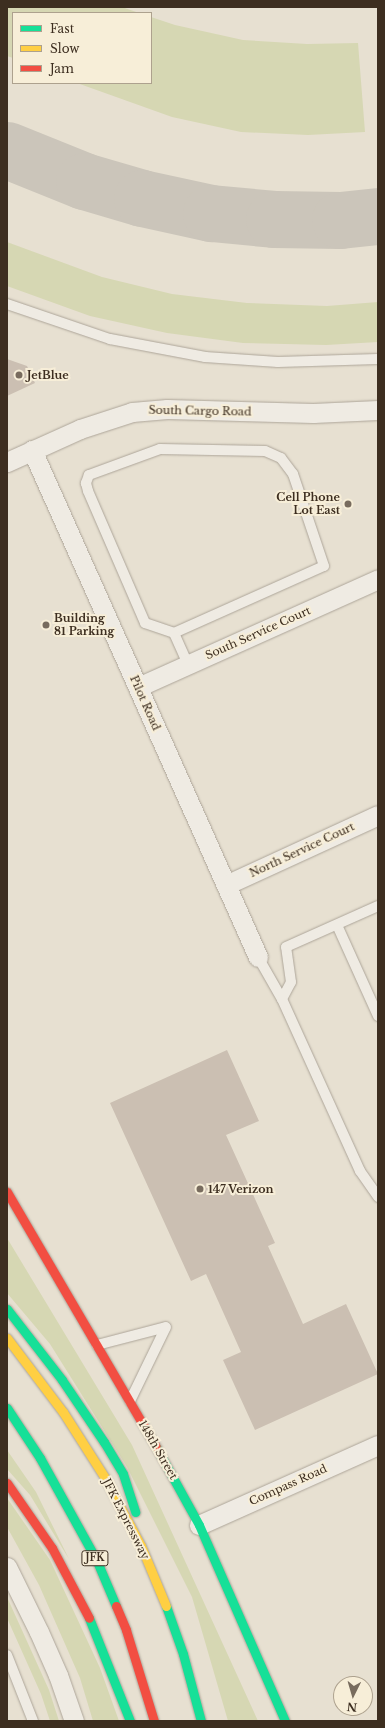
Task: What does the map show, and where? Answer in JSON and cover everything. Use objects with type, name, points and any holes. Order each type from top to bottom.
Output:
[{"type":"main road","name":"148th Street","points":[[7,1192],[159,1449],[199,1525],[285,1721]]},
{"type":"main road","points":[[7,1309],[82,1407],[123,1474],[157,1582]]},
{"type":"main road","name":"JFK Expressway","points":[[7,1338],[63,1412],[101,1471],[124,1512],[157,1582],[183,1654],[201,1721]]},
{"type":"main road","name":"JFK","points":[[7,1408],[52,1478],[96,1559],[126,1630],[154,1721]]},
{"type":"main road","points":[[7,1483],[39,1529],[70,1581],[102,1646],[130,1721]]},
{"type":"street","name":"South Cargo Road","points":[[7,462],[100,422],[132,412],[149,410],[313,413],[378,410]]},
{"type":"street","name":"Pilot Road","points":[[32,450],[258,957]]},
{"type":"street","name":"South Service Court","points":[[138,687],[378,578]]},
{"type":"street","name":"North Service Court","points":[[226,885],[378,815]]},
{"type":"street","name":"Compass Road","points":[[199,1525],[378,1445]]},
{"type":"street","points":[[7,1567],[58,1675],[74,1721]]},
{"type":"lane","points":[[7,304],[110,339],[205,357],[278,362],[378,359]]},
{"type":"lane","points":[[174,633],[324,566],[293,474],[281,458],[265,451],[160,449],[89,475],[86,483],[88,491],[145,623],[174,633],[188,664]]},
{"type":"lane","points":[[282,999],[290,982],[286,947],[378,906]]},
{"type":"lane","points":[[337,925],[378,1016]]},
{"type":"lane","points":[[258,957],[282,999],[360,1171],[378,1197]]},
{"type":"lane","points":[[98,1345],[166,1328],[130,1401]]},
{"type":"lane","points":[[7,1655],[33,1721]]},
{"type":"green space","points":[[7,7],[122,7],[136,12],[12,12],[12,58],[7,56]]},
{"type":"green space","points":[[152,17],[175,25],[243,40],[307,44],[358,43],[365,132],[308,135],[241,132],[172,117],[80,84],[152,84]]},
{"type":"green space","points":[[7,242],[102,277],[172,294],[247,303],[327,306],[378,302],[378,342],[326,345],[243,343],[167,333],[90,316],[7,286]]},
{"type":"green space","points":[[7,1238],[132,1445],[258,1721],[228,1721],[192,1597],[127,1467],[50,1344],[7,1293]]},
{"type":"green space","points":[[7,1450],[36,1492],[69,1559],[30,1495],[7,1469]]},
{"type":"green space","points":[[7,1498],[50,1560],[100,1668],[119,1721],[93,1721],[80,1678],[39,1585],[7,1527]]},
{"type":"green space","points":[[7,1597],[49,1690],[59,1721],[50,1721],[41,1694],[7,1618]]},
{"type":"building","name":"JetBlue","points":[[7,359],[27,366],[35,383],[7,396]]},
{"type":"building","name":"147 Verizon","points":[[227,1050],[259,1121],[226,1135],[275,1243],[268,1246],[303,1324],[346,1304],[378,1374],[255,1430],[223,1360],[241,1352],[206,1274],[191,1281],[110,1103]]},
{"type":"taxiway","points":[[7,150],[84,181],[142,198],[211,213],[274,219],[340,220],[378,216]]},
{"type":"traffic: fast","points":[[7,1309],[62,1380],[104,1442],[123,1474],[135,1512]]},
{"type":"traffic: fast","points":[[7,1408],[40,1458],[96,1559],[116,1606]]},
{"type":"traffic: fast","points":[[156,1447],[199,1525],[285,1721]]},
{"type":"traffic: fast","points":[[166,1606],[183,1654],[201,1721]]},
{"type":"traffic: fast","points":[[89,1618],[130,1721]]},
{"type":"traffic: slow","points":[[7,1338],[63,1412],[105,1478],[141,1546],[166,1606]]},
{"type":"traffic: jam","points":[[7,1192],[156,1447]]},
{"type":"traffic: jam","points":[[7,1483],[52,1548],[89,1618]]},
{"type":"traffic: jam","points":[[116,1606],[126,1630],[154,1721]]},
{"type":"place","name":"JetBlue","points":[[19,375]]},
{"type":"place","name":"Cell Phone Lot East","points":[[348,504]]},
{"type":"place","name":"Building 81 Parking","points":[[46,625]]},
{"type":"place","name":"147 Verizon","points":[[200,1189]]}]
